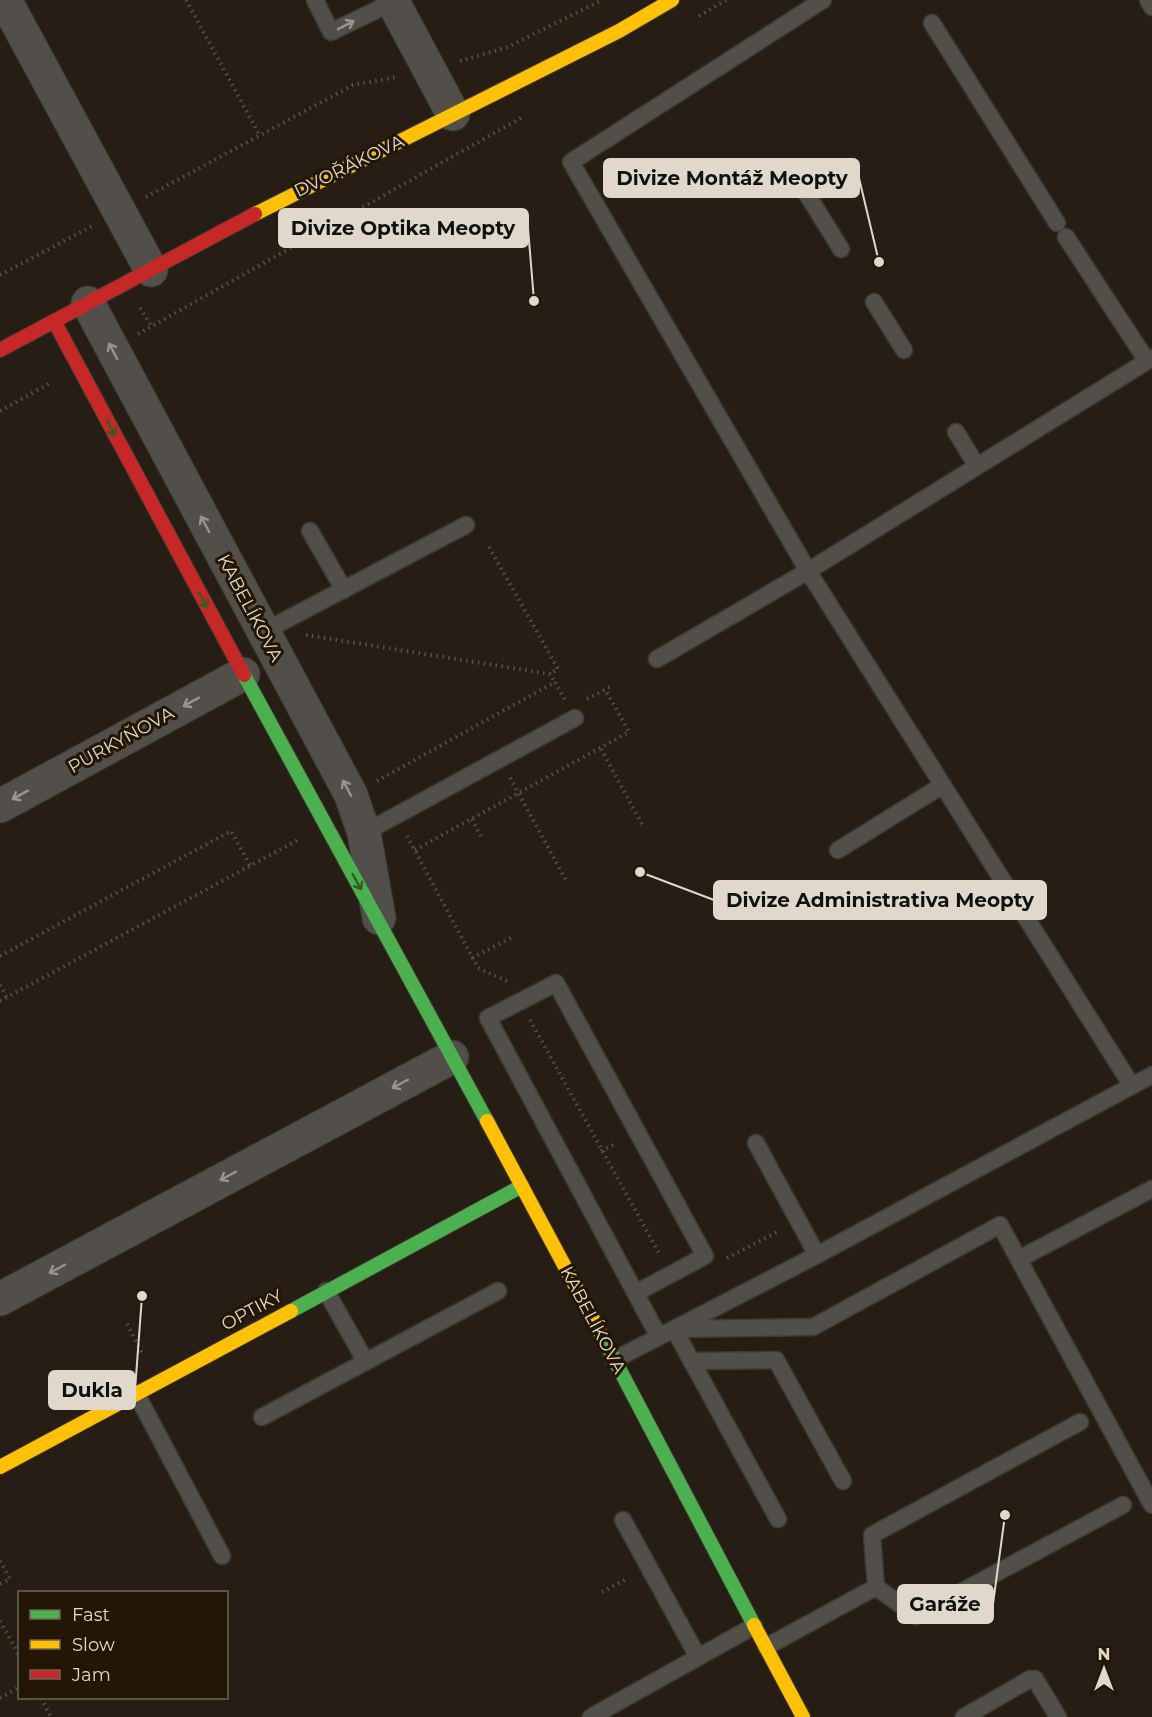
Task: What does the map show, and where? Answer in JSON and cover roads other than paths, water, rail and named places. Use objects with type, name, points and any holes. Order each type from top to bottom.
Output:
[{"type":"street","points":[[5,0],[151,270]]},
{"type":"street","name":"DVOŘÁKOVA","points":[[0,350],[271,205],[619,31],[672,0]]},
{"type":"street","points":[[392,1],[453,114]]},
{"type":"street","name":"KABELÍKOVA","points":[[88,303],[351,795],[351,841]]},
{"type":"street","name":"KABELÍKOVA","points":[[54,321],[243,674],[351,841],[380,926],[522,1186],[802,1717]]},
{"type":"street","name":"PURKYŇOVA","points":[[0,806],[243,674]]},
{"type":"street","points":[[0,1299],[452,1057]]},
{"type":"street","name":"OPTIKY","points":[[0,1467],[522,1186]]},
{"type":"lane","points":[[315,0],[331,32],[392,1]]},
{"type":"lane","points":[[823,0],[571,162],[808,571],[1132,1086]]},
{"type":"lane","points":[[1148,0],[1152,7]]},
{"type":"lane","points":[[657,659],[808,571],[1150,360],[1062,230],[932,23]]},
{"type":"lane","points":[[800,183],[841,249]]},
{"type":"lane","points":[[874,302],[904,350]]},
{"type":"lane","points":[[956,432],[977,466]]},
{"type":"lane","points":[[263,633],[466,525]]},
{"type":"lane","points":[[310,531],[344,590]]},
{"type":"lane","points":[[351,841],[500,759],[575,710]]},
{"type":"lane","points":[[838,850],[943,785]]},
{"type":"lane","points":[[636,1293],[705,1256],[639,1131],[556,983],[488,1018],[636,1293],[691,1361],[778,1519]]},
{"type":"lane","points":[[614,1360],[817,1255],[1152,1075]]},
{"type":"lane","points":[[756,1143],[817,1255]]},
{"type":"lane","points":[[1019,1259],[1152,1189]]},
{"type":"lane","points":[[667,1333],[813,1327],[1000,1225],[1152,1504]]},
{"type":"lane","points":[[326,1291],[366,1362]]},
{"type":"lane","points":[[262,1417],[498,1291]]},
{"type":"lane","points":[[691,1361],[776,1360],[843,1481]]},
{"type":"lane","points":[[136,1393],[222,1556]]},
{"type":"lane","points":[[1080,1422],[872,1535],[876,1587],[916,1616],[1123,1505]]},
{"type":"lane","points":[[623,1520],[698,1657]]},
{"type":"lane","points":[[766,1647],[876,1587]]},
{"type":"lane","points":[[591,1717],[754,1626]]},
{"type":"lane","points":[[964,1717],[1030,1679],[1035,1679],[1058,1717]]},
{"type":"place","name":"Divize Montáž Meopty","points":[[879,262]]},
{"type":"place","name":"Divize Optika Meopty","points":[[534,301]]},
{"type":"place","name":"Divize Administrativa Meopty","points":[[640,872]]},
{"type":"place","name":"Dukla","points":[[142,1296]]},
{"type":"place","name":"Garáže","points":[[1005,1515]]}]
